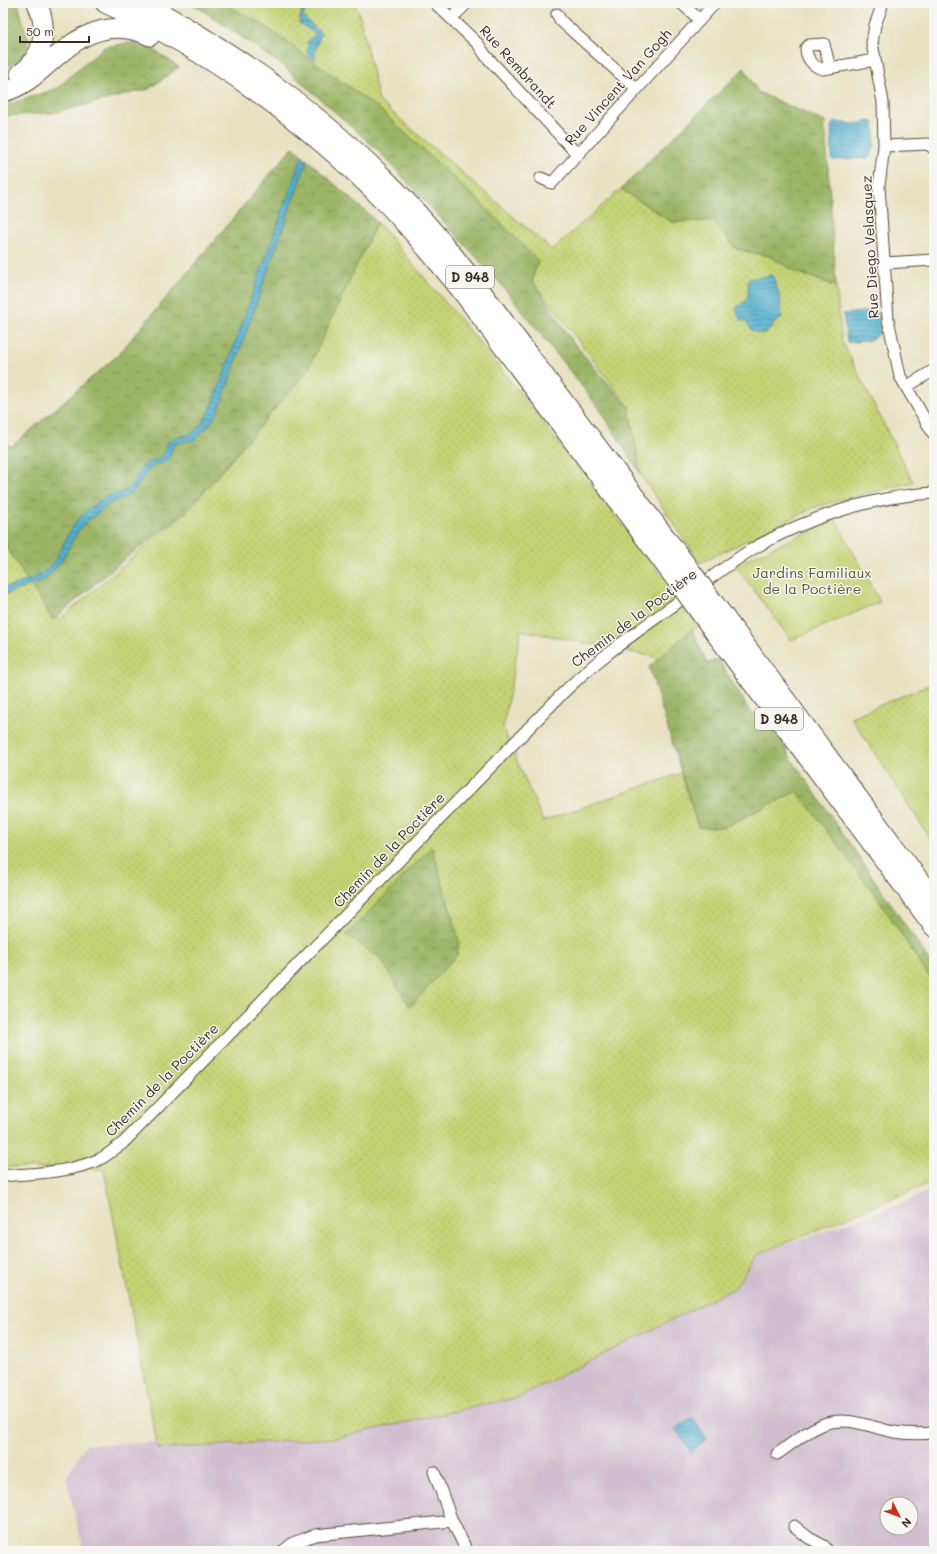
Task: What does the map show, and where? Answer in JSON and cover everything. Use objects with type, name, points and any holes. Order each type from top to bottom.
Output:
[{"type":"highway","points":[[3,82],[22,73],[35,60],[39,52],[43,39],[43,24],[37,3]]},
{"type":"highway","name":"D 948","points":[[105,3],[158,30],[222,69],[272,103],[322,144],[368,185],[410,230],[478,313],[540,399],[686,580],[934,900]]},
{"type":"highway","name":"D 948","points":[[143,3],[194,31],[272,83],[325,125],[373,167],[421,217],[489,301],[686,580]]},
{"type":"highway","points":[[162,3],[194,31]]},
{"type":"highway","points":[[3,92],[26,82],[62,51],[81,38],[96,31],[110,28],[126,28],[139,31],[222,69]]},
{"type":"highway","name":"D 948","points":[[708,608],[904,887],[934,927]]},
{"type":"highway","points":[[904,887],[934,939]]},
{"type":"street","points":[[452,18],[467,3]]},
{"type":"street","points":[[681,3],[700,20]]},
{"type":"street","name":"Rue Vincent Van Gogh","points":[[541,178],[552,183],[715,3]]},
{"type":"street","name":"Rue Diego Velasquez","points":[[882,3],[872,34],[872,43],[883,102],[884,146],[879,186],[888,320],[898,370],[934,435]]},
{"type":"street","name":"Rue Rembrandt","points":[[441,5],[577,154]]},
{"type":"street","points":[[557,14],[561,21],[637,89]]},
{"type":"street","points":[[830,68],[875,60]]},
{"type":"street","points":[[884,146],[928,144],[934,149]]},
{"type":"street","points":[[885,263],[934,260]]},
{"type":"street","points":[[906,386],[934,370]]},
{"type":"street","name":"Chemin de la Poctière","points":[[3,1176],[59,1171],[82,1166],[101,1159],[123,1143],[585,672],[636,632],[740,558],[798,526],[844,510],[878,501],[908,495],[934,493]]},
{"type":"street","points":[[777,1454],[811,1430],[824,1423],[844,1421],[894,1432],[925,1434],[934,1433]]},
{"type":"street","points":[[434,1472],[452,1520],[467,1551]]},
{"type":"street","points":[[283,1551],[293,1543],[315,1535],[452,1520]]},
{"type":"street","points":[[794,1526],[809,1538],[824,1546],[828,1551]]},
{"type":"shaded area","points":[[934,1188],[934,1551],[81,1551],[82,1543],[66,1478],[85,1445],[340,1434],[734,1288],[757,1255],[906,1202]]},
{"type":"green space","points":[[3,3],[18,4],[28,39],[26,53],[10,66],[3,66]]},
{"type":"green space","points":[[192,3],[223,3],[262,24],[378,108],[480,202],[538,261],[532,280],[572,341],[629,408],[641,475],[599,408],[500,283],[379,151],[282,65]]},
{"type":"green space","points":[[203,3],[355,3],[359,13],[379,101],[552,250],[621,189],[672,222],[714,221],[736,249],[770,256],[796,272],[836,286],[842,341],[913,482],[818,506],[700,563],[641,475],[629,407],[532,280],[538,261]]},
{"type":"green space","points":[[141,41],[179,67],[149,89],[52,113],[3,116],[3,106],[56,89],[104,47]]},
{"type":"green space","points":[[744,68],[758,92],[825,122],[836,286],[796,272],[770,256],[736,249],[714,221],[672,222],[621,189]]},
{"type":"green space","points":[[293,147],[377,222],[307,371],[188,510],[121,562],[53,620],[5,545],[3,546],[3,439],[11,447],[118,355]]},
{"type":"green space","points":[[377,222],[490,355],[700,624],[659,658],[521,630],[503,728],[543,821],[681,773],[698,827],[724,827],[797,791],[890,904],[934,974],[934,1181],[757,1255],[734,1288],[519,1397],[335,1438],[158,1449],[104,1170],[3,1167],[3,546],[5,545],[59,620],[188,510],[307,371]]},
{"type":"green space","name":"Jardins Familiaux de la Poctière","points":[[835,519],[880,602],[791,640],[735,565]]},
{"type":"green space","points":[[692,629],[707,664],[718,659],[749,710],[781,738],[789,755],[934,967],[934,984],[876,896],[797,791],[724,827],[698,827],[649,667]]},
{"type":"green space","points":[[934,683],[934,844],[851,717]]},
{"type":"green space","points":[[432,847],[459,940],[457,955],[410,1007],[380,958],[346,935]]},
{"type":"water","points":[[303,3],[308,3],[303,17],[321,33],[315,51],[315,60],[307,54],[308,41],[316,34],[299,23]]},
{"type":"water","points":[[871,121],[874,123],[875,141],[872,155],[869,158],[832,160],[831,125],[834,122],[855,124]]},
{"type":"water","points":[[302,156],[307,161],[220,407],[211,423],[195,440],[177,443],[173,446],[170,456],[165,462],[153,466],[146,472],[135,490],[127,497],[114,501],[86,522],[78,531],[61,562],[44,581],[3,595],[3,588],[31,579],[41,574],[51,566],[60,552],[71,529],[84,513],[103,499],[113,494],[122,493],[128,489],[145,464],[163,455],[166,445],[170,440],[192,433],[204,420],[213,404]]},
{"type":"water","points":[[772,275],[779,293],[782,318],[774,323],[766,333],[759,333],[753,331],[746,321],[740,320],[736,308],[748,299],[748,279]]},
{"type":"water","points":[[877,312],[881,330],[880,332],[871,340],[847,342],[843,314]]},
{"type":"water","points":[[693,1418],[706,1439],[691,1452],[675,1429]]}]
